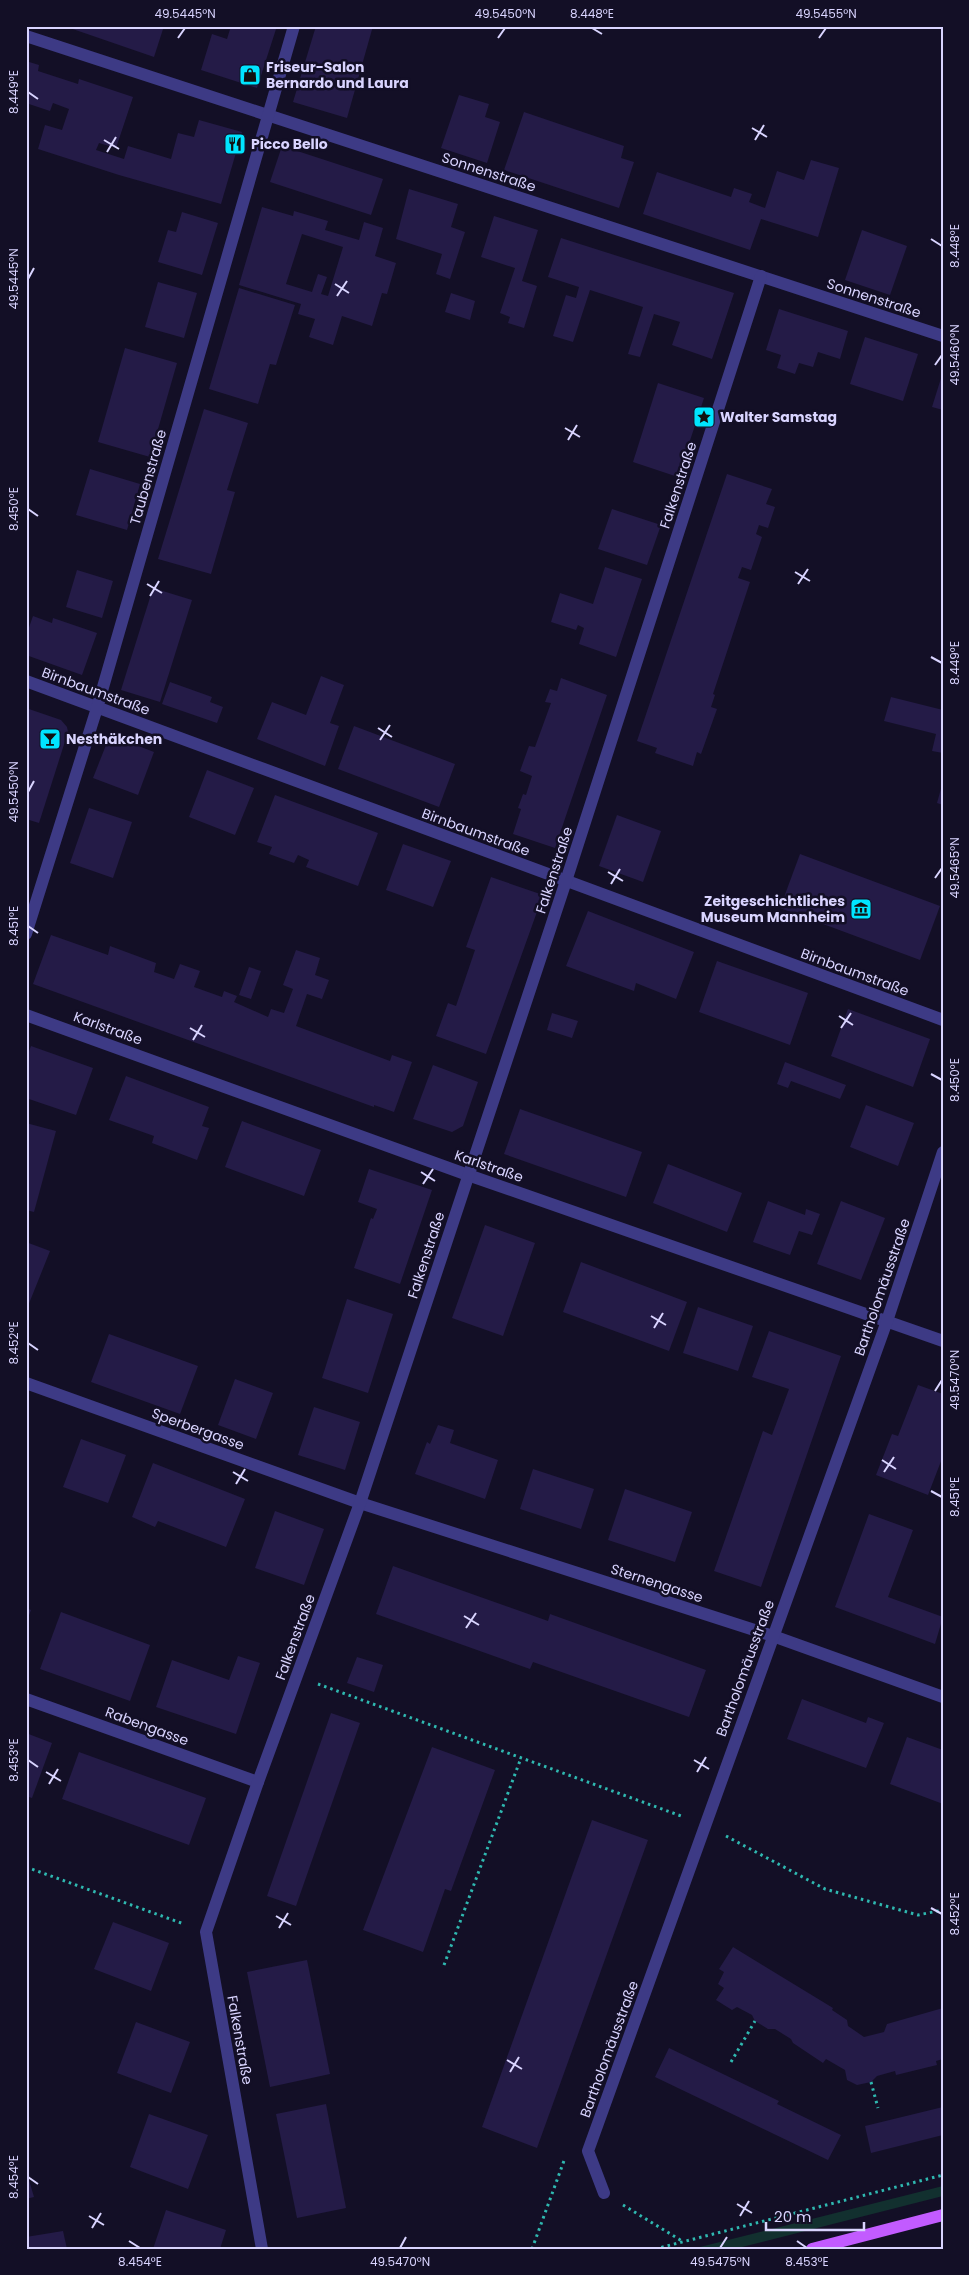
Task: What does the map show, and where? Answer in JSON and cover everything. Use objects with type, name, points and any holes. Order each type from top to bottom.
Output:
[{"type":"main road","points":[[812,2249],[943,2215]]},
{"type":"street","name":"Taubenstraße","points":[[26,934],[97,708],[294,26]]},
{"type":"street","name":"Sonnenstraße","points":[[26,36],[943,336]]},
{"type":"street","name":"Falkenstraße","points":[[262,2249],[206,1932],[258,1782],[360,1503],[566,881],[760,276]]},
{"type":"street","name":"Birnbaumstraße","points":[[26,681],[943,1020]]},
{"type":"street","name":"Karlstraße","points":[[26,1014],[468,1175],[943,1341]]},
{"type":"street","name":"Bartholomäusstraße","points":[[604,2193],[588,2151],[887,1321],[943,1152]]},
{"type":"street","name":"Sperbergasse","points":[[26,1383],[360,1503]]},
{"type":"street","name":"Sternengasse","points":[[360,1503],[772,1636],[943,1697]]},
{"type":"street","name":"Rabengasse","points":[[26,1699],[258,1782]]},
{"type":"path","points":[[297,1676],[705,1824],[825,1889],[918,1915],[943,1910]]},
{"type":"path","points":[[444,1965],[521,1758]]},
{"type":"path","points":[[26,1867],[206,1932]]},
{"type":"path","points":[[731,2062],[755,2021]]},
{"type":"path","points":[[871,2082],[878,2108]]},
{"type":"path","points":[[532,2249],[565,2157]]},
{"type":"path","points":[[655,2249],[943,2175]]},
{"type":"path","points":[[604,2193],[682,2242]]},
{"type":"green space","points":[[943,2186],[943,2196],[734,2249],[692,2249]]},
{"type":"building","points":[[64,26],[164,26],[154,57]]},
{"type":"building","points":[[231,26],[277,26],[257,88],[201,70],[212,34],[227,39]]},
{"type":"building","points":[[316,26],[373,26],[347,118],[293,102]]},
{"type":"building","points":[[26,61],[39,65],[38,71],[78,84],[79,79],[133,97],[116,148],[99,143],[96,150],[124,159],[128,146],[171,159],[178,133],[194,137],[199,120],[242,132],[221,204],[119,175],[38,149],[45,125],[62,130],[69,109],[53,103],[50,111],[26,103]]},
{"type":"building","points":[[459,95],[489,104],[485,117],[500,122],[487,163],[441,148]]},
{"type":"building","points":[[524,112],[624,146],[621,158],[634,162],[619,208],[504,170]]},
{"type":"building","points":[[282,146],[383,179],[371,215],[270,182]]},
{"type":"building","points":[[811,160],[839,168],[818,237],[761,219],[750,250],[643,214],[657,172],[731,197],[734,188],[752,194],[749,202],[765,208],[777,171],[804,180]]},
{"type":"building","points":[[409,189],[458,204],[451,227],[465,232],[450,279],[436,274],[442,254],[396,239]]},
{"type":"building","points":[[262,207],[293,216],[294,211],[328,221],[325,230],[359,240],[364,222],[383,228],[375,256],[396,263],[387,294],[382,293],[372,326],[342,316],[333,345],[309,337],[315,319],[298,314],[301,304],[239,285]],"holes":[[[302,234],[343,247],[328,296],[321,294],[327,277],[318,274],[312,292],[286,284]]]},
{"type":"building","points":[[182,212],[218,223],[202,275],[158,262],[168,230],[176,232]]},
{"type":"building","points":[[494,216],[538,230],[522,281],[537,286],[524,328],[508,323],[510,317],[500,313],[515,268],[481,257]]},
{"type":"building","points":[[862,230],[907,246],[890,295],[845,280]]},
{"type":"building","points":[[561,238],[734,293],[712,359],[672,345],[680,322],[654,314],[640,357],[628,354],[643,307],[590,290],[573,342],[553,336],[566,295],[576,298],[579,287],[548,277]]},
{"type":"building","points":[[158,282],[197,293],[184,338],[145,327]]},
{"type":"building","points":[[239,288],[295,305],[276,365],[270,364],[258,404],[209,389]]},
{"type":"building","points":[[451,293],[475,301],[470,320],[445,312]]},
{"type":"building","points":[[779,309],[848,331],[840,359],[818,352],[813,367],[799,363],[795,374],[777,368],[781,355],[766,350]]},
{"type":"building","points":[[865,337],[918,354],[903,401],[850,384]]},
{"type":"building","points":[[125,348],[177,363],[150,457],[98,442]]},
{"type":"building","points":[[943,375],[943,410],[932,407]]},
{"type":"building","points":[[658,383],[704,398],[678,477],[633,462]]},
{"type":"building","points":[[204,409],[248,423],[227,490],[235,492],[211,574],[158,559]]},
{"type":"building","points":[[90,469],[140,484],[127,530],[76,515]]},
{"type":"building","points":[[727,474],[772,489],[766,504],[775,507],[768,528],[759,525],[756,534],[762,537],[751,570],[742,567],[738,578],[750,582],[713,694],[715,695],[711,707],[717,709],[701,754],[697,752],[693,766],[655,753],[657,748],[637,741]]},
{"type":"building","points":[[612,509],[661,525],[647,565],[598,549]]},
{"type":"building","points":[[605,567],[642,579],[616,657],[579,644],[584,628],[578,625],[576,630],[551,622],[560,593],[593,604]]},
{"type":"building","points":[[77,570],[113,581],[102,618],[66,607]]},
{"type":"building","points":[[153,588],[192,600],[160,702],[121,690]]},
{"type":"building","points":[[33,616],[52,623],[53,618],[97,633],[82,675],[26,655],[26,636]]},
{"type":"building","points":[[321,676],[344,685],[330,723],[339,726],[325,766],[257,739],[272,702],[306,715]]},
{"type":"building","points":[[561,678],[607,695],[555,848],[513,834],[521,809],[518,808],[523,794],[526,795],[532,776],[520,771],[529,746],[535,747],[551,703],[545,702],[550,689],[557,691]]},
{"type":"building","points":[[170,682],[212,697],[210,702],[223,707],[217,723],[162,704]]},
{"type":"building","points":[[891,697],[943,710],[943,753],[932,751],[936,734],[884,721]]},
{"type":"building","points":[[26,708],[61,720],[67,727],[68,732],[39,823],[26,819]]},
{"type":"building","points":[[354,726],[455,764],[439,807],[338,769]]},
{"type":"building","points":[[110,735],[154,752],[138,795],[93,778]]},
{"type":"building","points":[[207,770],[254,788],[235,835],[189,817]]},
{"type":"building","points":[[943,785],[943,805],[937,803]]},
{"type":"building","points":[[275,795],[378,833],[358,886],[306,867],[309,860],[298,855],[294,863],[269,854],[272,847],[257,842]]},
{"type":"building","points":[[89,808],[132,822],[113,878],[70,863]]},
{"type":"building","points":[[617,815],[661,831],[643,882],[599,866]]},
{"type":"building","points":[[403,844],[451,861],[433,907],[386,890]]},
{"type":"building","points":[[800,854],[940,906],[920,960],[780,908]]},
{"type":"building","points":[[491,877],[543,895],[486,1054],[436,1036],[448,1003],[456,1006],[475,950],[466,947]]},
{"type":"building","points":[[588,911],[694,952],[676,999],[636,983],[634,991],[566,966]]},
{"type":"building","points":[[51,935],[108,955],[110,946],[156,963],[154,972],[174,979],[180,964],[200,971],[194,987],[222,997],[224,991],[237,996],[234,1002],[268,1017],[271,1009],[284,1013],[293,989],[283,985],[296,950],[320,958],[315,975],[329,980],[322,999],[307,994],[296,1026],[390,1061],[392,1055],[412,1062],[394,1112],[374,1105],[374,1107],[33,984]]},
{"type":"building","points":[[717,961],[808,993],[790,1045],[699,1012]]},
{"type":"building","points":[[249,967],[261,971],[251,999],[239,995]]},
{"type":"building","points":[[848,1009],[930,1039],[913,1087],[831,1056]]},
{"type":"building","points":[[552,1013],[578,1021],[572,1038],[547,1030]]},
{"type":"building","points":[[31,1046],[93,1068],[76,1115],[26,1098],[26,1059]]},
{"type":"building","points":[[785,1062],[846,1085],[840,1099],[791,1081],[788,1088],[777,1084]]},
{"type":"building","points":[[433,1065],[478,1082],[463,1126],[452,1132],[413,1119]]},
{"type":"building","points":[[126,1076],[209,1107],[202,1126],[209,1128],[197,1160],[152,1143],[154,1136],[109,1120]]},
{"type":"building","points":[[866,1105],[914,1123],[898,1166],[850,1147]]},
{"type":"building","points":[[520,1109],[642,1152],[626,1197],[504,1154]]},
{"type":"building","points":[[242,1121],[321,1150],[304,1196],[225,1167]]},
{"type":"building","points":[[26,1123],[56,1131],[34,1212],[26,1210]]},
{"type":"building","points":[[668,1164],[742,1193],[727,1232],[653,1203]]},
{"type":"building","points":[[369,1169],[432,1190],[400,1284],[354,1268],[371,1218],[373,1219],[377,1209],[358,1202]]},
{"type":"building","points":[[768,1201],[805,1215],[806,1209],[820,1214],[812,1235],[799,1231],[790,1255],[753,1242]]},
{"type":"building","points":[[841,1201],[885,1218],[861,1280],[817,1264]]},
{"type":"building","points":[[485,1225],[535,1243],[503,1336],[452,1318]]},
{"type":"building","points":[[26,1242],[50,1251],[26,1311]]},
{"type":"building","points":[[581,1262],[687,1302],[669,1351],[563,1312]]},
{"type":"building","points":[[347,1299],[393,1314],[368,1393],[322,1378]]},
{"type":"building","points":[[698,1307],[753,1326],[738,1371],[683,1353]]},
{"type":"building","points":[[769,1331],[841,1356],[761,1587],[714,1571],[763,1431],[772,1435],[789,1389],[752,1377]]},
{"type":"building","points":[[109,1334],[198,1366],[180,1414],[91,1382]]},
{"type":"building","points":[[235,1379],[273,1393],[256,1439],[218,1425]]},
{"type":"building","points":[[918,1385],[943,1394],[943,1456],[928,1495],[876,1475],[892,1434],[898,1436]]},
{"type":"building","points":[[314,1407],[360,1422],[345,1470],[298,1455]]},
{"type":"building","points":[[438,1425],[454,1430],[450,1443],[498,1460],[485,1499],[415,1474],[427,1442],[430,1444]]},
{"type":"building","points":[[81,1439],[126,1455],[108,1503],[63,1487]]},
{"type":"building","points":[[153,1463],[245,1499],[226,1547],[158,1521],[155,1527],[132,1517]]},
{"type":"building","points":[[533,1469],[594,1489],[581,1529],[520,1509]]},
{"type":"building","points":[[625,1489],[692,1512],[675,1562],[608,1540]]},
{"type":"building","points":[[275,1511],[324,1529],[304,1585],[255,1568]]},
{"type":"building","points":[[869,1514],[913,1530],[888,1597],[943,1617],[935,1644],[835,1607]]},
{"type":"building","points":[[393,1566],[548,1621],[550,1614],[706,1670],[689,1717],[533,1662],[530,1669],[376,1614]]},
{"type":"building","points":[[26,1608],[31,1610],[26,1623]]},
{"type":"building","points":[[61,1612],[150,1645],[130,1701],[40,1669]]},
{"type":"building","points":[[238,1656],[260,1663],[236,1734],[156,1707],[172,1660],[229,1680]]},
{"type":"building","points":[[357,1657],[383,1665],[374,1692],[347,1683]]},
{"type":"building","points":[[802,1699],[866,1723],[868,1717],[884,1723],[866,1768],[787,1739]]},
{"type":"building","points":[[331,1713],[360,1723],[296,1906],[267,1896]]},
{"type":"building","points":[[26,1733],[52,1743],[32,1798],[26,1796]]},
{"type":"building","points":[[907,1737],[943,1750],[943,1804],[890,1784]]},
{"type":"building","points":[[432,1747],[495,1770],[451,1891],[445,1889],[423,1952],[363,1930]]},
{"type":"building","points":[[79,1752],[206,1798],[189,1845],[62,1799]]},
{"type":"building","points":[[592,1820],[648,1840],[537,2148],[482,2127]]},
{"type":"building","points":[[113,1922],[169,1943],[151,1991],[94,1969]]},
{"type":"building","points":[[733,1947],[833,2008],[832,2010],[847,2020],[848,2026],[864,2037],[884,2032],[887,2024],[943,2008],[943,2059],[936,2061],[937,2065],[896,2075],[895,2071],[877,2076],[871,2082],[857,2085],[847,2080],[845,2070],[826,2059],[823,2063],[775,2029],[768,2029],[755,2021],[752,2015],[737,2007],[732,2010],[716,2000],[724,1988],[718,1984],[724,1972],[719,1969]]},
{"type":"building","points":[[307,1960],[330,2074],[270,2087],[247,1972]]},
{"type":"building","points":[[136,2022],[190,2042],[171,2093],[117,2073]]},
{"type":"building","points":[[669,2048],[779,2101],[777,2104],[841,2135],[828,2160],[655,2077]]},
{"type":"building","points":[[326,2104],[346,2208],[297,2218],[276,2114]]},
{"type":"building","points":[[943,2107],[943,2135],[871,2153],[865,2126]]},
{"type":"building","points":[[149,2114],[208,2135],[188,2189],[130,2167]]},
{"type":"building","points":[[26,2170],[34,2197],[26,2199]]},
{"type":"building","points":[[166,2210],[226,2230],[220,2249],[153,2249]]},
{"type":"building","points":[[63,2231],[67,2249],[26,2249],[26,2237]]},
{"type":"place","name":"Friseur-Salon Bernardo und Laura","points":[[250,75]]},
{"type":"place","name":"Picco Bello","points":[[235,144]]},
{"type":"place","name":"Walter Samstag","points":[[704,417]]},
{"type":"place","name":"Nesthäkchen","points":[[50,739]]},
{"type":"place","name":"Zeitgeschichtliches Museum Mannheim","points":[[861,909]]}]
